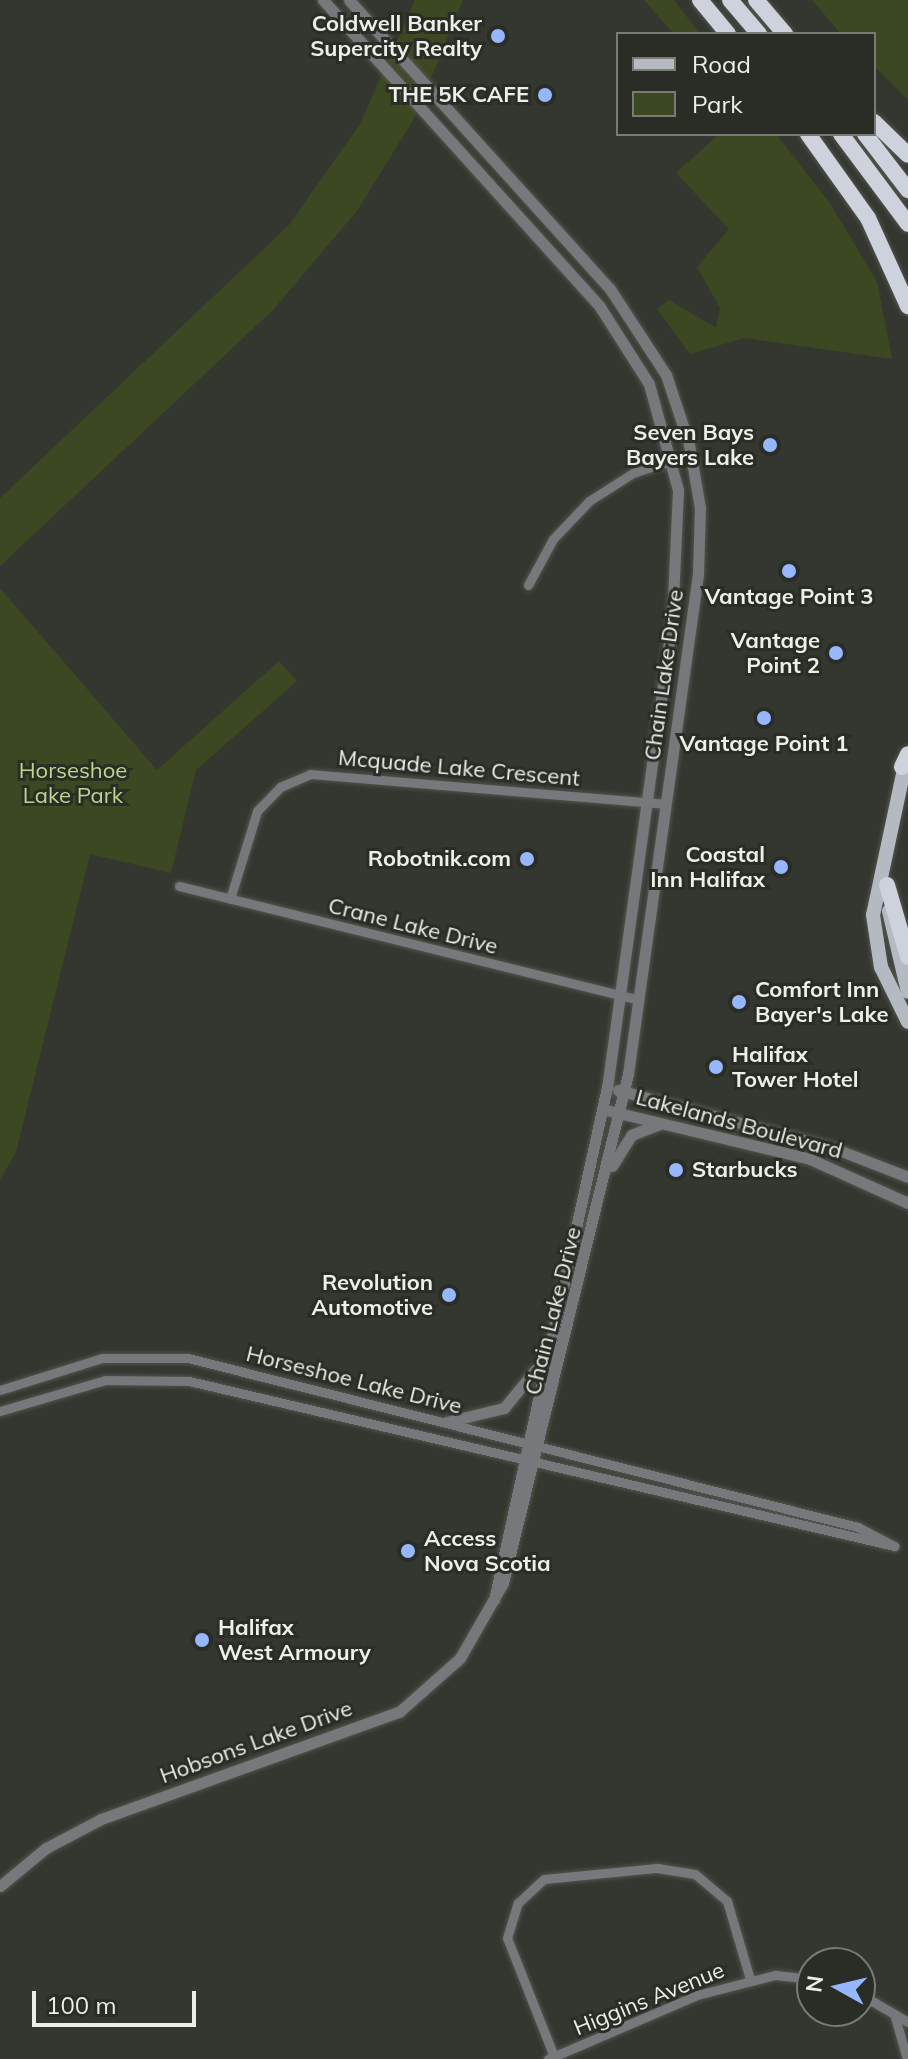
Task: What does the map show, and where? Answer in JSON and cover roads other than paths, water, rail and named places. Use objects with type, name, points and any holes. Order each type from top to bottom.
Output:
[{"type":"highway","points":[[700,0],[726,32]]},
{"type":"highway","points":[[730,0],[757,32]]},
{"type":"highway","points":[[756,0],[783,32]]},
{"type":"highway","points":[[876,124],[908,155]]},
{"type":"highway","points":[[809,136],[868,218],[908,306]]},
{"type":"highway","points":[[842,136],[908,224]]},
{"type":"highway","points":[[867,136],[908,190]]},
{"type":"highway","points":[[887,885],[908,957]]},
{"type":"main road","points":[[907,764],[873,888],[876,942],[908,1022]]},
{"type":"main road","points":[[882,859],[908,992]]},
{"type":"street","name":"Chain Lake Drive","points":[[323,0],[600,307],[649,384],[672,459],[678,566],[607,1087],[519,1460]]},
{"type":"street","name":"Chain Lake Drive","points":[[349,0],[610,289],[666,375],[691,454],[698,574],[624,1092],[605,1184],[536,1464]]},
{"type":"street","points":[[528,585],[553,539],[589,501],[672,459],[691,454]]},
{"type":"street","name":"Mcquade Lake Crescent","points":[[230,899],[257,811],[280,787],[310,774],[645,805],[666,804]]},
{"type":"street","name":"Crane Lake Drive","points":[[179,886],[638,1000]]},
{"type":"street","name":"Lakelands Boulevard","points":[[607,1087],[836,1149],[908,1177]]},
{"type":"street","name":"Lakelands Boulevard","points":[[602,1109],[810,1159],[908,1203]]},
{"type":"street","points":[[605,1184],[631,1135],[663,1123]]},
{"type":"street","points":[[566,1260],[585,1265]]},
{"type":"street","name":"Horseshoe Lake Drive","points":[[0,1390],[102,1358],[136,1355],[222,1365],[858,1527],[894,1546],[793,1527],[339,1415],[151,1378],[78,1386],[0,1411]]},
{"type":"street","points":[[446,1422],[504,1408],[542,1358]]},
{"type":"street","points":[[339,1415],[343,1396]]},
{"type":"street","name":"Hobsons Lake Drive","points":[[494,1601],[519,1460]]},
{"type":"street","name":"Hobsons Lake Drive","points":[[0,1886],[46,1848],[101,1819],[409,1706],[453,1667],[494,1601],[536,1464]]},
{"type":"street","points":[[693,1502],[697,1486]]},
{"type":"street","points":[[793,1527],[797,1511]]},
{"type":"street","points":[[553,2058],[507,1938],[518,1903],[544,1879],[657,1868],[695,1874],[727,1901],[750,1979]]},
{"type":"street","name":"Higgins Avenue","points":[[553,2058],[750,1979],[796,1979]]},
{"type":"street","points":[[876,2005],[908,2022]]},
{"type":"street","points":[[895,2017],[907,2059]]},
{"type":"place","name":"Coldwell Banker Supercity Realty","points":[[498,36]]},
{"type":"place","name":"THE 5K CAFE","points":[[545,95]]},
{"type":"place","name":"Seven Bays Bayers Lake","points":[[770,445]]},
{"type":"place","name":"Vantage Point 3","points":[[789,571]]},
{"type":"place","name":"Vantage Point 2","points":[[836,653]]},
{"type":"place","name":"Vantage Point 1","points":[[764,718]]},
{"type":"place","name":"Robotnik.com","points":[[527,859]]},
{"type":"place","name":"Coastal Inn Halifax","points":[[781,867]]},
{"type":"place","name":"Comfort Inn Bayer's Lake","points":[[739,1002]]},
{"type":"place","name":"Halifax Tower Hotel","points":[[716,1067]]},
{"type":"place","name":"Starbucks","points":[[676,1170]]},
{"type":"place","name":"Revolution Automotive","points":[[449,1295]]},
{"type":"place","name":"Access Nova Scotia","points":[[408,1551]]},
{"type":"place","name":"Halifax West Armoury","points":[[202,1640]]},
{"type":"park label","name":"Horseshoe Lake Park","points":[[73,782]]}]
